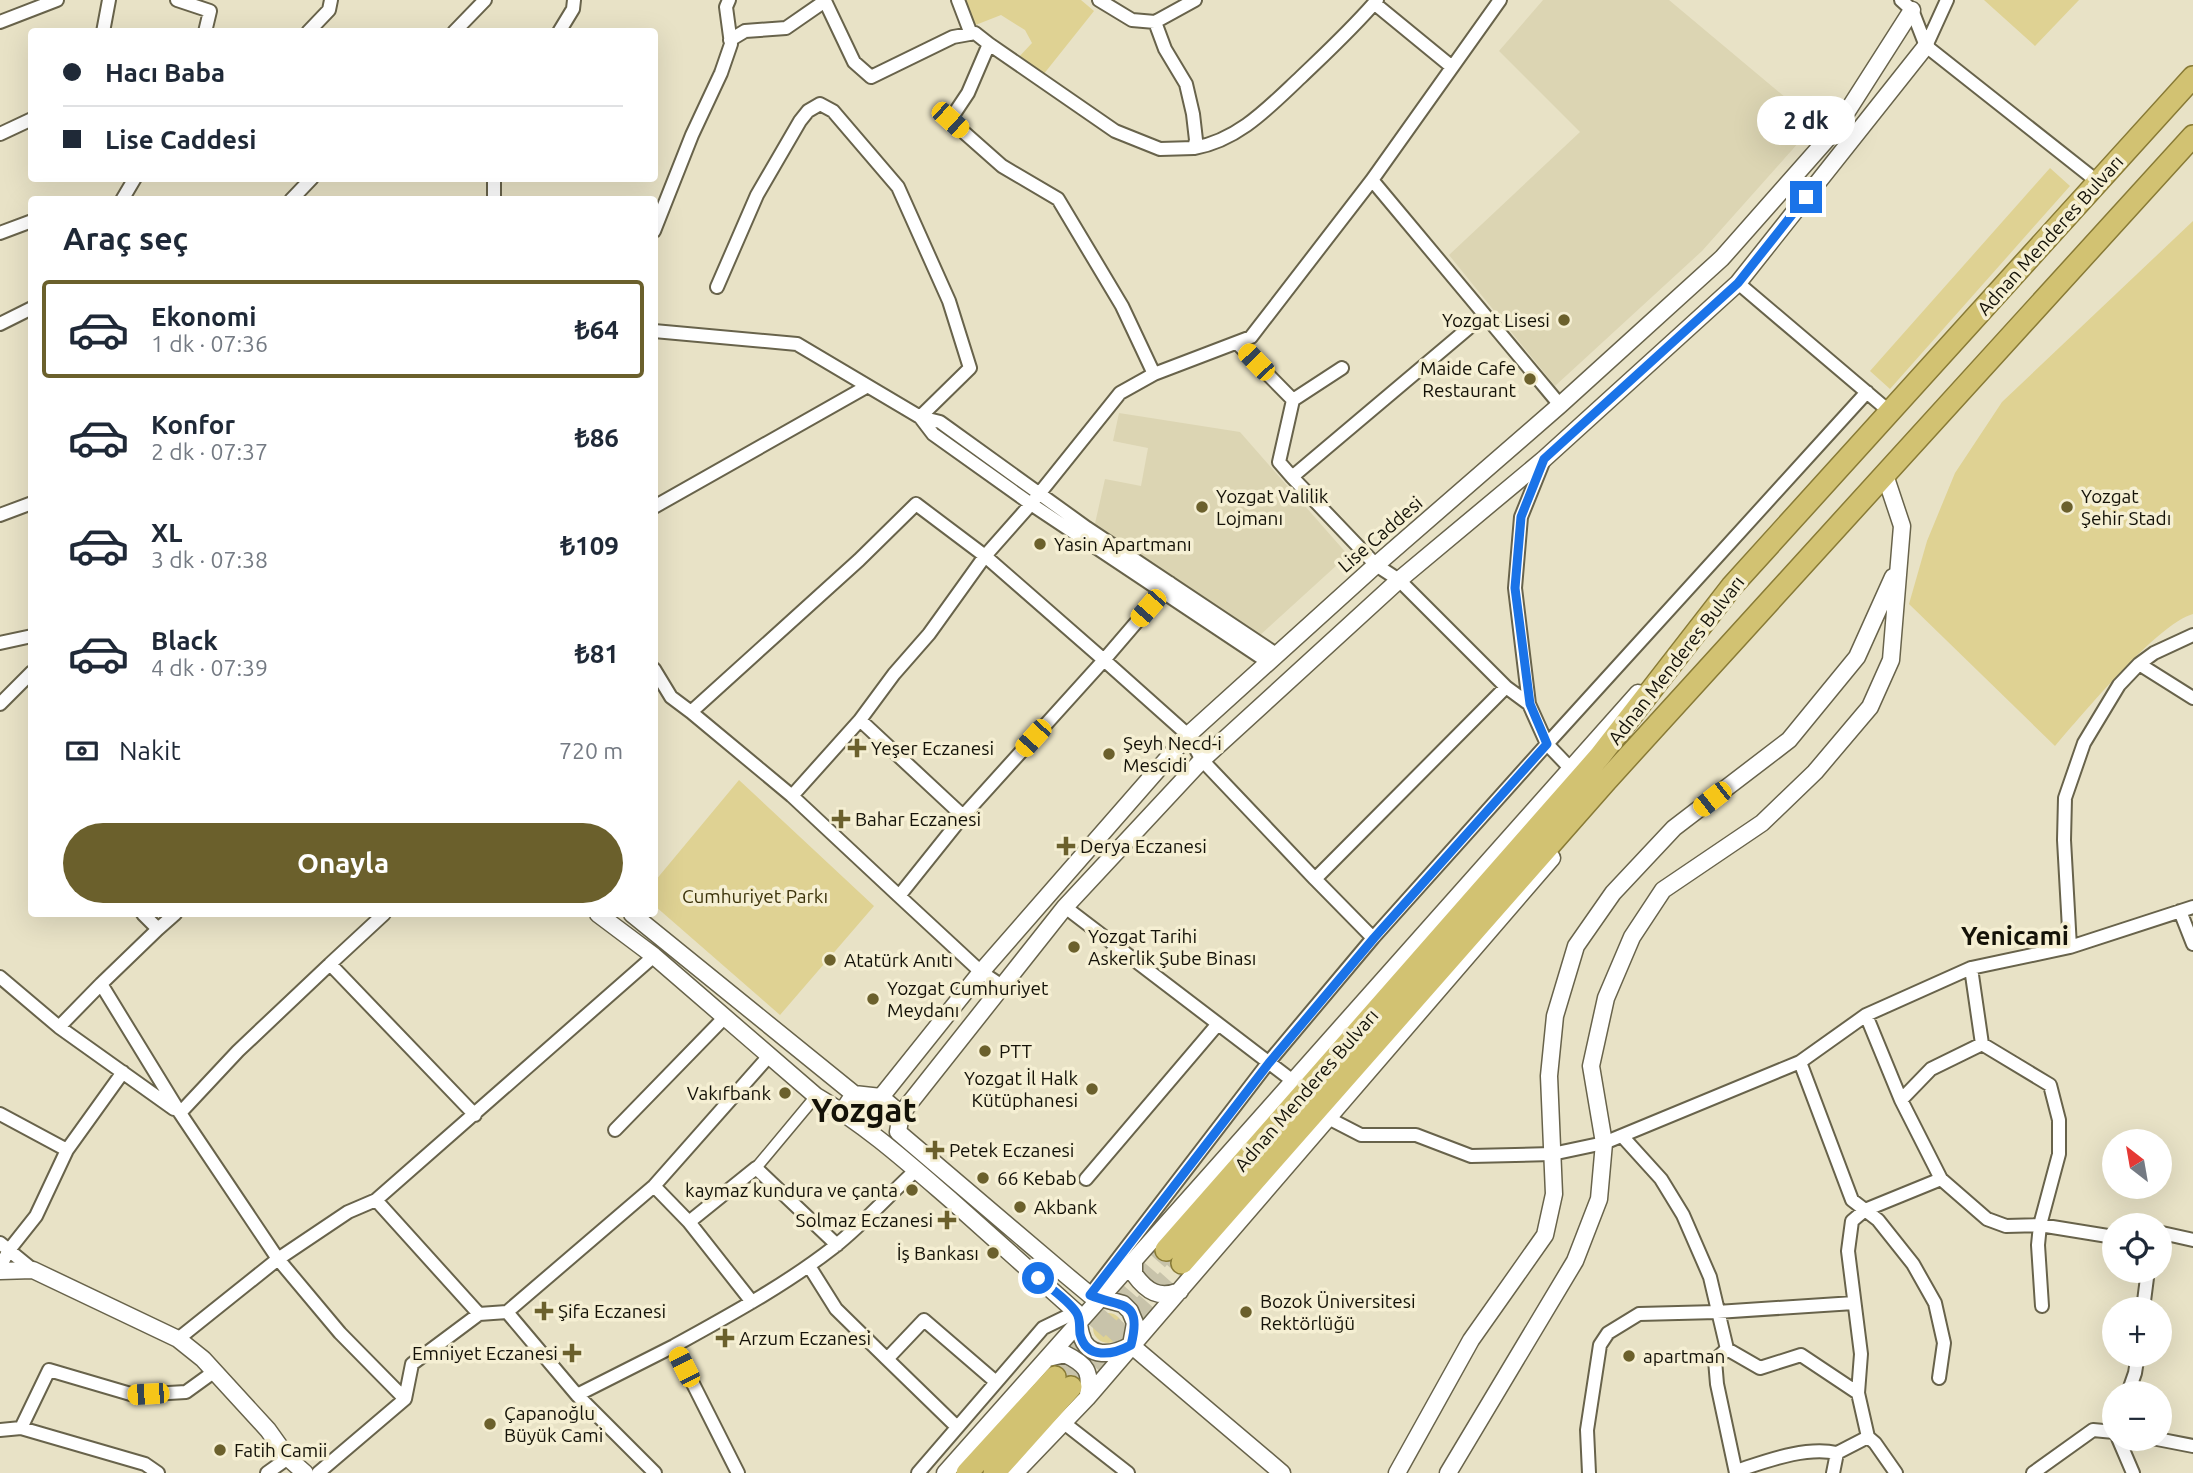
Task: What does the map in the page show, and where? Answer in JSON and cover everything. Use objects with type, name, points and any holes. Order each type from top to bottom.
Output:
[{"type":"highway","name":"Adnan Menderes Bulvarı","points":[[2193,77],[1732,586],[1600,756],[1174,1256],[2193,136]]},
{"type":"highway","points":[[967,1473],[1065,1380]]},
{"type":"highway","points":[[994,1473],[1065,1380]]},
{"type":"street","points":[[0,22],[57,0]]},
{"type":"street","points":[[104,28],[108,0]]},
{"type":"street","points":[[177,0],[211,5],[206,28]]},
{"type":"street","points":[[458,28],[485,0]]},
{"type":"street","points":[[561,28],[573,9],[574,0]]},
{"type":"street","points":[[658,221],[692,135],[721,73],[730,40],[726,7],[729,0]]},
{"type":"street","points":[[730,40],[745,31],[786,28],[825,0],[854,62],[871,77],[953,37],[975,33],[1115,131],[1160,149],[1212,145],[1236,132],[1263,113],[1352,29],[1375,2],[1452,67]]},
{"type":"street","points":[[958,0],[971,34]]},
{"type":"street","points":[[1100,0],[1132,20],[1156,22],[1195,0]]},
{"type":"street","points":[[792,796],[860,720],[894,674],[929,634],[985,556],[1121,393],[1154,374],[1251,337],[1372,180],[1500,0]]},
{"type":"street","points":[[883,1142],[898,1132],[901,1114],[1065,907],[1202,760],[1399,580],[1544,459],[1738,283],[1926,46],[1947,0]]},
{"type":"street","points":[[311,28],[333,3]]},
{"type":"street","points":[[1909,3],[1926,46],[2098,182]]},
{"type":"street","name":"Lise Caddesi","points":[[881,1097],[981,972],[1188,735],[1376,565],[1560,405],[1730,248],[1836,129],[1909,3]]},
{"type":"street","points":[[1156,22],[1165,49],[1186,84],[1193,114],[1196,140],[1194,148]]},
{"type":"street","points":[[989,44],[968,93],[950,120],[1002,166],[1058,199],[1122,306],[1154,374]]},
{"type":"street","points":[[717,287],[757,195],[800,121],[808,111],[820,104],[833,111],[898,187],[949,301],[970,368],[920,417]]},
{"type":"street","points":[[0,134],[28,121]]},
{"type":"street","points":[[1372,180],[1560,405]]},
{"type":"street","points":[[294,196],[308,182]]},
{"type":"street","points":[[0,233],[28,222]]},
{"type":"street","points":[[1738,283],[1890,412]]},
{"type":"street","points":[[0,324],[28,310]]},
{"type":"street","points":[[1292,477],[1483,314]]},
{"type":"street","points":[[658,331],[797,344],[920,417],[933,434],[1272,658]]},
{"type":"street","points":[[1237,343],[1293,400]]},
{"type":"street","points":[[1342,368],[1293,400],[1279,462],[1376,565],[1399,580],[1506,687],[1530,704]]},
{"type":"street","points":[[658,505],[866,387]]},
{"type":"street","points":[[1096,1297],[1269,1063],[1374,938],[1867,392]]},
{"type":"street","points":[[1544,459],[1521,517],[1515,588],[1530,704],[1547,744],[1570,768]]},
{"type":"street","points":[[1448,1473],[1575,1261],[1599,1199],[1604,1143],[1591,1066],[1606,998],[1632,937],[1663,890],[1762,823],[1815,772],[1870,707],[1891,660],[1902,526],[1885,475]]},
{"type":"street","points":[[0,515],[28,504]]},
{"type":"street","points":[[691,712],[859,560],[916,504],[985,556],[1188,735],[1202,760],[1374,938]]},
{"type":"street","points":[[1397,1473],[1471,1339],[1545,1235],[1555,1194],[1549,1076],[1555,1016],[1576,946],[1613,893],[1674,828],[1789,740],[1857,657],[1899,566]]},
{"type":"street","points":[[946,1473],[1065,1380],[1131,1345],[1802,568]]},
{"type":"street","points":[[1016,1473],[1064,1423],[1065,1380],[1078,1317],[1134,1260],[1732,586]]},
{"type":"street","points":[[899,896],[962,816],[1104,660],[1166,587]]},
{"type":"street","points":[[2070,947],[2064,840],[2065,798],[2084,743],[2119,685],[2139,664],[2154,653],[2193,635]]},
{"type":"street","points":[[0,643],[28,637]]},
{"type":"street","points":[[2139,664],[2193,698]]},
{"type":"street","points":[[658,675],[671,697],[792,796],[981,972],[1002,986]]},
{"type":"street","points":[[0,704],[28,676]]},
{"type":"street","points":[[1315,879],[1506,687]]},
{"type":"street","points":[[860,720],[962,816]]},
{"type":"street","points":[[1065,907],[1293,1081]]},
{"type":"street","points":[[1328,1118],[1361,1135],[1416,1135],[1471,1156],[1552,1154],[1604,1143],[1800,1062],[1866,1015],[1970,968],[2070,947],[2187,909],[2193,944]]},
{"type":"street","points":[[146,917],[158,929]]},
{"type":"street","points":[[59,1027],[171,917]]},
{"type":"street","points":[[180,1113],[238,1051],[381,917]]},
{"type":"street","points":[[602,917],[653,956],[816,1097],[842,1112],[916,1170],[1078,1317],[1081,1336],[1088,1347],[1097,1353],[1108,1355],[1131,1345]]},
{"type":"street","points":[[636,917],[854,1094],[881,1097],[901,1114]]},
{"type":"street","points":[[178,1339],[278,1259],[348,1212],[376,1200],[653,956]]},
{"type":"street","points":[[330,964],[475,1115]]},
{"type":"street","points":[[1970,968],[1982,1044],[2050,1086],[2059,1120],[2059,1154],[2040,1225],[2038,1245],[2042,1306]]},
{"type":"street","points":[[0,977],[59,1027],[180,1113]]},
{"type":"street","points":[[101,984],[180,1113],[278,1259],[340,1333],[405,1399]]},
{"type":"street","points":[[1866,1015],[1901,1100],[1941,1179],[1987,1219],[2006,1226],[2040,1225],[2102,1235]]},
{"type":"street","points":[[615,1130],[724,1018]]},
{"type":"street","points":[[1086,1179],[1217,1025]]},
{"type":"street","points":[[1901,1100],[1931,1069],[1982,1044]]},
{"type":"street","points":[[318,1473],[405,1399],[412,1364],[479,1314],[507,1312],[654,1186],[769,1056]]},
{"type":"street","points":[[1800,1062],[1852,1200],[1878,1220],[1913,1264],[1935,1303],[1944,1343],[1939,1378]]},
{"type":"street","points":[[33,1270],[0,1269],[4,1247],[36,1216],[67,1150],[123,1072]]},
{"type":"street","points":[[842,1112],[854,1094]]},
{"type":"street","points":[[689,1222],[756,1168],[816,1097]]},
{"type":"street","points":[[0,1114],[67,1150]]},
{"type":"street","points":[[898,1132],[1096,1297],[1123,1304],[1130,1311],[1135,1323],[1131,1345]]},
{"type":"street","points":[[1622,1136],[1661,1179],[1683,1215],[1710,1277],[1727,1349],[1760,1368],[1801,1355],[1858,1393]]},
{"type":"street","points":[[756,1168],[837,1245]]},
{"type":"street","points":[[577,1395],[674,1346],[809,1266],[837,1245],[916,1170]]},
{"type":"street","points":[[1896,1473],[1868,1437],[1858,1393],[1861,1354],[1848,1251],[1852,1221],[1866,1210],[1941,1179]]},
{"type":"street","points":[[654,1186],[689,1222],[751,1302]]},
{"type":"street","points":[[376,1200],[479,1314]]},
{"type":"street","points":[[2172,1235],[2193,1240]]},
{"type":"street","points":[[4,1247],[33,1270],[178,1339],[204,1359],[305,1473]]},
{"type":"street","points":[[1134,1260],[1134,1274],[1150,1291],[1167,1296],[1180,1291]]},
{"type":"street","points":[[809,1266],[836,1309],[957,1427]]},
{"type":"street","points":[[1589,1473],[1587,1430],[1600,1345],[1608,1333],[1639,1314],[1854,1303]]},
{"type":"street","points":[[507,1312],[577,1395],[655,1473]]},
{"type":"street","points":[[918,1473],[1042,1328],[1078,1317]]},
{"type":"street","points":[[887,1359],[925,1320],[996,1382]]},
{"type":"street","points":[[1131,1345],[1282,1473]]},
{"type":"street","points":[[674,1346],[738,1473]]},
{"type":"street","points":[[1727,1349],[1715,1360],[1717,1384],[1736,1472],[1787,1455],[1829,1451],[1838,1453],[1868,1437]]},
{"type":"street","points":[[21,1427],[49,1370],[134,1395],[186,1391],[215,1371]]},
{"type":"street","points":[[1064,1423],[1128,1473]]},
{"type":"street","points":[[0,1430],[21,1427],[145,1464],[158,1473]]},
{"type":"street","points":[[2033,1473],[2093,1430],[2102,1431]]},
{"type":"street","points":[[2172,1442],[2193,1446]]},
{"type":"street","points":[[2124,1451],[2133,1473]]},
{"type":"street","points":[[1833,1473],[1838,1453]]},
{"type":"street","points":[[267,1473],[289,1458]]},
{"type":"shaded area","points":[[1543,0],[1669,0],[1816,123],[1702,251],[1555,386],[1449,255],[1580,132],[1499,51]]},
{"type":"shaded area","name":"Yozgat Valilik Lojmanı","points":[[1119,413],[1240,432],[1348,555],[1259,636],[1094,528],[1105,479],[1141,486],[1148,448],[1113,441]]},
{"type":"green space","points":[[963,0],[1081,0],[1094,11],[1043,75],[1017,59],[1032,43],[1025,30],[1001,15],[973,26]]},
{"type":"green space","points":[[1984,0],[2079,0],[2035,46]]},
{"type":"green space","points":[[2050,168],[2070,186],[1890,389],[1870,371]]},
{"type":"green space","name":"Yozgat Şehir Stadı","points":[[2193,221],[2193,614],[2160,634],[2141,652],[2055,746],[1909,604],[1927,541],[1955,473],[2002,402]]},
{"type":"green space","name":"Cumhuriyet Parkı","points":[[739,780],[874,906],[780,1015],[658,909],[658,877]]},
{"type":"green space","points":[[1108,1313],[1119,1317],[1123,1328],[1119,1339],[1108,1343],[1097,1339],[1093,1328],[1097,1317]]},
{"type":"tunnel","points":[[1055,1377],[1166,1250]]},
{"type":"tunnel","points":[[1071,1387],[1182,1263]]},
{"type":"place","name":"Yozgat Lisesi","points":[[1564,320]]},
{"type":"place","name":"Maide Cafe Restaurant","points":[[1530,379]]},
{"type":"place","name":"Yozgat Valilik Lojmanı","points":[[1202,507]]},
{"type":"place","name":"Yozgat Şehir Stadı","points":[[2067,507]]},
{"type":"place","name":"Yasin Apartmanı","points":[[1040,544]]},
{"type":"place","name":"Yeşer Eczanesi","points":[[857,748]]},
{"type":"place","name":"Şeyh Necd-i Mescidi","points":[[1109,754]]},
{"type":"place","name":"Bahar Eczanesi","points":[[841,819]]},
{"type":"place","name":"Derya Eczanesi","points":[[1066,846]]},
{"type":"place","name":"Yozgat Tarihi Askerlik Şube Binası","points":[[1074,947]]},
{"type":"place","name":"Atatürk Anıtı","points":[[830,960]]},
{"type":"place","name":"Yozgat Cumhuriyet Meydanı","points":[[873,999]]},
{"type":"place","name":"PTT","points":[[985,1051]]},
{"type":"place","name":"Yozgat İl Halk Kütüphanesi","points":[[1092,1089]]},
{"type":"place","name":"Vakıfbank","points":[[785,1093]]},
{"type":"place","name":"Petek Eczanesi","points":[[935,1150]]},
{"type":"place","name":"66 Kebab","points":[[983,1178]]},
{"type":"place","name":"kaymaz kundura ve çanta","points":[[912,1190]]},
{"type":"place","name":"Akbank","points":[[1020,1207]]},
{"type":"place","name":"Solmaz Eczanesi","points":[[947,1220]]},
{"type":"place","name":"İş Bankası","points":[[993,1253]]},
{"type":"place","name":"Şifa Eczanesi","points":[[544,1311]]},
{"type":"place","name":"Bozok Üniversitesi Rektörlüğü","points":[[1246,1312]]},
{"type":"place","name":"Arzum Eczanesi","points":[[725,1338]]},
{"type":"place","name":"Emniyet Eczanesi","points":[[572,1353]]},
{"type":"place","name":"apartman","points":[[1629,1356]]},
{"type":"place","name":"Çapanoğlu Büyük Cami","points":[[490,1424]]},
{"type":"place","name":"Fatih Camii","points":[[220,1450]]},
{"type":"district","name":"Yenicami","points":[[2015,936]]},
{"type":"district","name":"Yozgat","points":[[864,1110]]},
{"type":"route","points":[[1038,1278],[1076,1312],[1081,1336],[1088,1347],[1097,1353],[1108,1355],[1131,1345],[1135,1323],[1130,1311],[1123,1304],[1090,1295],[1269,1063],[1374,938],[1547,744],[1530,704],[1515,588],[1521,517],[1544,459],[1738,283],[1806,197]]}]
